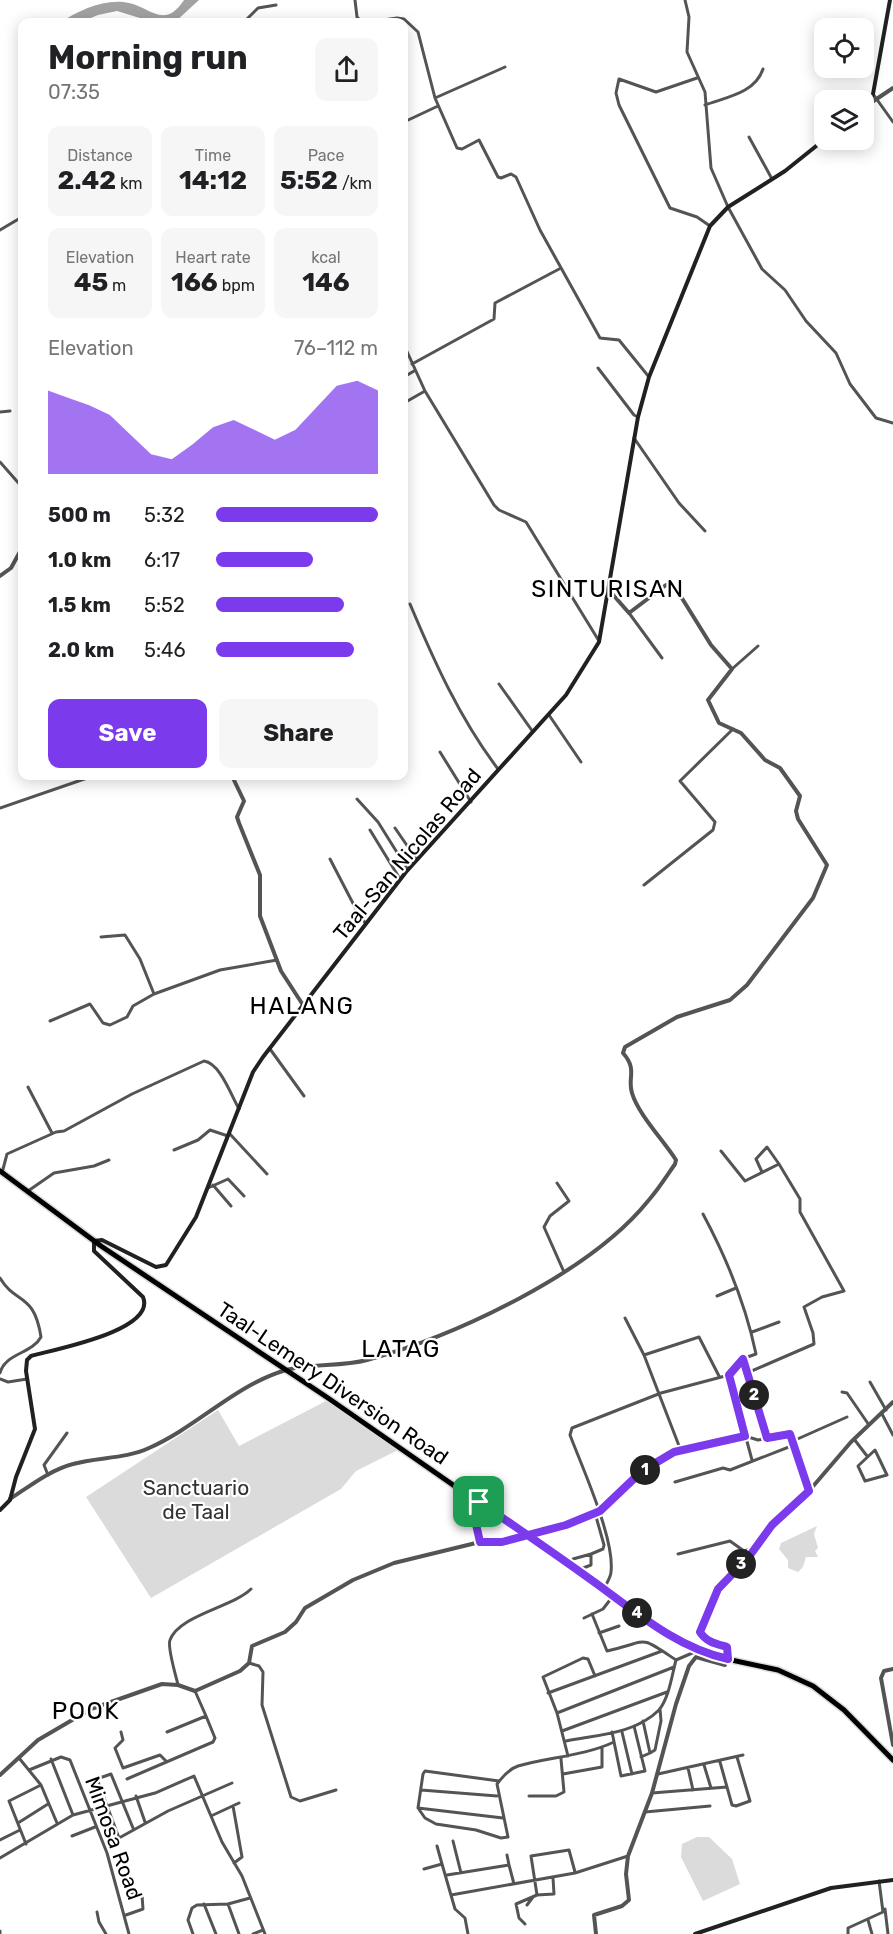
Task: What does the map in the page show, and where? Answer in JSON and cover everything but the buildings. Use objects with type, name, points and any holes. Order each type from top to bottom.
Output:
[{"type":"main road","points":[[874,90],[890,0]]},
{"type":"main road","name":"Taal-San Nicolas Road","points":[[94,1241],[102,1240],[156,1267],[164,1267],[196,1216],[253,1072],[400,879],[549,715],[585,668],[599,642],[634,438],[648,377],[710,226],[728,207],[772,179],[814,147]]},
{"type":"main road","name":"Taal-Lemery Diversion Road","points":[[1,1172],[94,1241],[288,1370],[530,1536],[676,1640],[697,1650],[778,1670],[813,1686],[844,1710],[893,1760]]},
{"type":"main road","points":[[0,1510],[10,1500],[16,1477],[35,1429],[27,1379],[27,1360],[31,1356],[120,1330],[138,1314],[144,1305],[143,1297],[94,1251],[94,1241]]},
{"type":"main road","points":[[695,1934],[831,1888],[893,1880]]},
{"type":"street","points":[[355,0],[358,18]]},
{"type":"street","points":[[685,0],[689,18],[687,52],[705,92],[711,168],[728,207],[762,269],[785,290],[806,321],[836,353],[850,384],[876,417],[893,423]]},
{"type":"street","points":[[248,18],[258,8],[276,5]]},
{"type":"street","points":[[408,23],[418,32],[435,98],[457,148],[462,149],[479,140],[498,177],[511,174],[516,177],[540,230],[600,338],[619,340],[648,377]]},
{"type":"street","points":[[435,98],[505,67]]},
{"type":"street","points":[[705,105],[744,91],[759,80],[763,69]]},
{"type":"street","points":[[697,78],[656,92],[622,78],[617,81],[616,93],[670,208],[697,217],[710,226]]},
{"type":"street","points":[[874,102],[893,88]]},
{"type":"street","points":[[874,96],[893,122]]},
{"type":"street","points":[[408,120],[438,106]]},
{"type":"street","points":[[749,136],[772,179]]},
{"type":"street","points":[[0,230],[18,219]]},
{"type":"street","points":[[412,364],[494,319],[495,303],[561,268]]},
{"type":"street","points":[[408,354],[425,391],[494,505],[499,510],[526,522],[599,642]]},
{"type":"street","points":[[598,368],[634,415],[638,417]]},
{"type":"street","points":[[408,375],[414,371]]},
{"type":"street","points":[[408,401],[425,391]]},
{"type":"street","points":[[0,412],[10,411]]},
{"type":"street","points":[[634,438],[679,503],[705,531]]},
{"type":"street","points":[[0,462],[18,481]]},
{"type":"street","points":[[0,469],[5,466]]},
{"type":"street","points":[[0,576],[11,568],[18,555]]},
{"type":"street","points":[[629,613],[670,584],[711,645],[732,669]]},
{"type":"street","points":[[608,589],[662,658]]},
{"type":"street","points":[[410,604],[432,657],[481,747],[498,769]]},
{"type":"street","points":[[10,1500],[48,1475],[72,1464],[147,1449],[257,1383],[288,1370],[365,1361],[437,1337],[540,1287],[564,1272],[614,1234],[648,1203],[676,1160],[631,1093],[633,1077],[628,1059],[623,1053],[626,1047],[677,1017],[730,1000],[747,986],[813,898],[827,865],[798,819],[796,811],[800,796],[780,768],[765,760],[741,733],[719,723],[708,700],[732,669],[758,646]]},
{"type":"street","points":[[500,684],[533,732]]},
{"type":"street","points":[[549,715],[581,762]]},
{"type":"street","points":[[644,885],[713,830],[715,822],[680,782],[733,729]]},
{"type":"street","points":[[440,752],[471,802]]},
{"type":"street","points":[[0,808],[81,780]]},
{"type":"street","points":[[234,780],[244,801],[237,817],[238,823],[260,875],[260,916],[277,960],[303,1005]]},
{"type":"street","points":[[357,799],[378,822],[408,870]]},
{"type":"street","points":[[395,828],[417,860]]},
{"type":"street","points":[[370,830],[400,879]]},
{"type":"street","points":[[330,860],[358,914],[366,924]]},
{"type":"street","points":[[101,937],[125,935],[140,960],[154,994]]},
{"type":"street","points":[[50,1021],[90,1004],[103,1023],[110,1025],[127,1017],[133,1006],[154,994],[220,970],[277,960]]},
{"type":"street","points":[[270,1048],[304,1096]]},
{"type":"street","points":[[1,1172],[4,1158],[8,1154],[52,1133],[64,1131],[132,1094],[204,1061],[209,1062],[217,1070],[239,1109]]},
{"type":"street","points":[[28,1087],[52,1133]]},
{"type":"street","points":[[174,1150],[198,1140],[210,1130],[228,1135],[267,1174]]},
{"type":"street","points":[[747,1373],[814,1344],[813,1333],[804,1307],[822,1297],[844,1291],[800,1212],[800,1199],[766,1147],[756,1159],[762,1172]]},
{"type":"street","points":[[721,1151],[745,1181],[779,1164]]},
{"type":"street","points":[[28,1191],[54,1173],[94,1166],[109,1160]]},
{"type":"street","points":[[207,1189],[228,1179],[244,1196]]},
{"type":"street","points":[[557,1183],[568,1201],[550,1216],[544,1227],[564,1272]]},
{"type":"street","points":[[213,1185],[231,1206]]},
{"type":"street","points":[[604,1589],[612,1573],[598,1512],[570,1435],[572,1428],[659,1394],[729,1375],[743,1359],[756,1354],[752,1332],[736,1288],[719,1244],[703,1214]]},
{"type":"street","points":[[0,1278],[32,1307],[41,1337],[37,1343],[4,1363],[0,1373]]},
{"type":"street","points":[[717,1296],[736,1288]]},
{"type":"street","points":[[625,1318],[644,1355],[681,1451]]},
{"type":"street","points":[[752,1332],[779,1322]]},
{"type":"street","points":[[644,1355],[699,1338],[719,1376]]},
{"type":"street","points":[[743,1359],[767,1438]]},
{"type":"street","points":[[729,1375],[752,1460]]},
{"type":"street","points":[[0,1379],[8,1382],[27,1379]]},
{"type":"street","points":[[870,1382],[893,1435]]},
{"type":"street","points":[[842,1392],[847,1394],[870,1426]]},
{"type":"street","points":[[596,1934],[594,1915],[622,1906],[629,1900],[626,1874],[628,1856],[652,1793],[676,1704],[692,1660],[696,1658],[725,1665],[728,1659],[727,1647],[703,1638],[700,1632],[718,1589],[772,1525],[809,1491],[854,1439],[893,1402]]},
{"type":"street","points":[[675,1482],[723,1468],[730,1470],[847,1417]]},
{"type":"street","points":[[48,1475],[44,1465],[67,1433]]},
{"type":"street","points":[[0,1775],[38,1740],[91,1709],[155,1686],[178,1685],[195,1691],[240,1671],[249,1663],[252,1646],[289,1630],[305,1608],[326,1594],[394,1563],[480,1542],[496,1542],[530,1536],[598,1512],[642,1471],[681,1451],[745,1436],[758,1440],[790,1434],[809,1491]]},
{"type":"street","points":[[854,1439],[867,1456]]},
{"type":"street","points":[[877,1452],[887,1475],[865,1481],[858,1466],[867,1456],[877,1452]]},
{"type":"street","points":[[479,1502],[473,1511],[480,1542]]},
{"type":"street","points":[[573,1559],[603,1550],[598,1512]]},
{"type":"street","points":[[678,1554],[730,1541],[744,1551],[754,1548]]},
{"type":"street","points":[[578,1570],[591,1565],[591,1554]]},
{"type":"street","points":[[178,1685],[170,1644],[176,1631],[214,1608],[241,1598],[251,1588]]},
{"type":"street","points":[[584,1618],[603,1609],[614,1596]]},
{"type":"street","points":[[592,1614],[607,1652],[643,1640],[651,1642],[676,1660]]},
{"type":"street","points":[[599,1633],[619,1626]]},
{"type":"street","points":[[641,1756],[655,1750],[661,1721],[660,1709],[676,1660],[697,1650]]},
{"type":"street","points":[[548,1694],[662,1651]]},
{"type":"street","points":[[568,1756],[566,1741],[543,1677],[583,1658],[588,1659],[595,1676]]},
{"type":"street","points":[[249,1663],[259,1666],[263,1672],[262,1705],[291,1797],[300,1801],[336,1790]]},
{"type":"street","points":[[557,1713],[674,1667]]},
{"type":"street","points":[[893,1668],[884,1671],[880,1678],[893,1745]]},
{"type":"street","points":[[127,1779],[213,1742],[214,1738],[195,1691]]},
{"type":"street","points":[[562,1731],[667,1692]]},
{"type":"street","points":[[566,1741],[622,1731],[643,1721],[660,1709]]},
{"type":"street","points":[[167,1732],[206,1716]]},
{"type":"street","points":[[643,1721],[650,1753]]},
{"type":"street","points":[[612,1732],[621,1776],[645,1771],[634,1726]]},
{"type":"street","points":[[622,1731],[632,1774]]},
{"type":"street","points":[[121,1732],[123,1740],[115,1748],[123,1768],[160,1755],[166,1761]]},
{"type":"street","points":[[499,1781],[425,1771],[418,1808],[425,1818],[436,1824],[476,1830],[501,1838],[508,1837],[497,1796],[499,1781],[506,1773],[517,1766],[561,1759],[614,1742]]},
{"type":"street","points":[[563,1774],[602,1767],[602,1747]]},
{"type":"street","points":[[658,1774],[720,1762],[743,1755]]},
{"type":"street","name":"Mimosa Road","points":[[51,1760],[64,1757],[70,1760],[107,1853],[126,1915],[129,1934]]},
{"type":"street","points":[[720,1762],[734,1806],[750,1801],[737,1757]]},
{"type":"street","points":[[19,1758],[41,1785],[57,1823]]},
{"type":"street","points":[[529,1797],[561,1796],[564,1792],[561,1759]]},
{"type":"street","points":[[29,1770],[51,1760],[73,1815]]},
{"type":"street","points":[[704,1765],[711,1788]]},
{"type":"street","points":[[688,1768],[693,1790]]},
{"type":"street","points":[[133,1828],[111,1774],[97,1779],[118,1838],[133,1828],[202,1794],[232,1783]]},
{"type":"street","points":[[0,1858],[73,1815],[155,1792],[194,1776],[264,1932],[253,1934]]},
{"type":"street","points":[[27,1844],[9,1801],[41,1785]]},
{"type":"street","points":[[652,1793],[728,1787]]},
{"type":"street","points":[[421,1790],[497,1796]]},
{"type":"street","points":[[136,1796],[145,1822]]},
{"type":"street","points":[[211,1816],[239,1803]]},
{"type":"street","points":[[18,1824],[48,1804]]},
{"type":"street","points":[[233,1806],[242,1857],[234,1863]]},
{"type":"street","points":[[645,1812],[710,1806]]},
{"type":"street","points":[[418,1808],[503,1818]]},
{"type":"street","points":[[72,1836],[95,1827]]},
{"type":"street","points":[[0,1840],[20,1830]]},
{"type":"street","points":[[453,1841],[462,1873]]},
{"type":"street","points":[[437,1846],[455,1909],[465,1918],[468,1934]]},
{"type":"street","points":[[527,1905],[535,1896],[531,1856],[566,1849],[572,1856],[575,1873]]},
{"type":"street","points":[[507,1856],[514,1884]]},
{"type":"street","points":[[452,1895],[575,1873],[628,1856]]},
{"type":"street","points":[[424,1869],[442,1864]]},
{"type":"street","points":[[447,1875],[509,1865]]},
{"type":"street","points":[[525,1924],[519,1918],[516,1904],[535,1896],[554,1894],[552,1878]]},
{"type":"street","points":[[879,1881],[888,1934]]},
{"type":"street","points":[[126,1915],[143,1909],[142,1895],[132,1893]]},
{"type":"street","points":[[194,1934],[188,1920],[189,1912],[197,1905],[228,1904],[250,1898]]},
{"type":"street","points":[[204,1904],[216,1934]]},
{"type":"street","points":[[228,1904],[239,1934]]},
{"type":"street","points":[[848,1934],[848,1928],[882,1914],[885,1908]]},
{"type":"street","points":[[97,1912],[99,1922],[106,1934]]},
{"type":"street","points":[[868,1920],[872,1934]]},
{"type":"green space","name":"Sanctuario de Taal","points":[[326,1401],[398,1450],[356,1471],[341,1489],[151,1598],[86,1497],[218,1410],[239,1446]]},
{"type":"green space","points":[[817,1526],[814,1534],[818,1548],[815,1551],[818,1557],[806,1557],[803,1567],[798,1572],[788,1568],[788,1560],[779,1549],[781,1543]]},
{"type":"green space","points":[[697,1837],[709,1837],[732,1859],[740,1884],[703,1901],[681,1857],[682,1844]]},
{"type":"shaded area","points":[[184,0],[199,0],[179,18],[140,18],[117,11],[91,18],[68,18],[90,7],[115,2],[132,4],[162,15],[169,14]]},
{"type":"district","name":"SINTURISAN","points":[[608,589]]},
{"type":"district","name":"HALANG","points":[[302,1006]]},
{"type":"district","name":"LATAG","points":[[401,1349]]},
{"type":"district","name":"POOK","points":[[86,1711]]},
{"type":"route","points":[[479,1502],[473,1511],[480,1542],[502,1542],[530,1536],[600,1511],[642,1471],[674,1452],[745,1436],[729,1375],[739,1360],[743,1359],[767,1438],[790,1434],[809,1491],[772,1525],[748,1558],[728,1576],[718,1589],[700,1632],[703,1638],[727,1647],[728,1659],[708,1655],[676,1640],[530,1536],[479,1502]]}]
